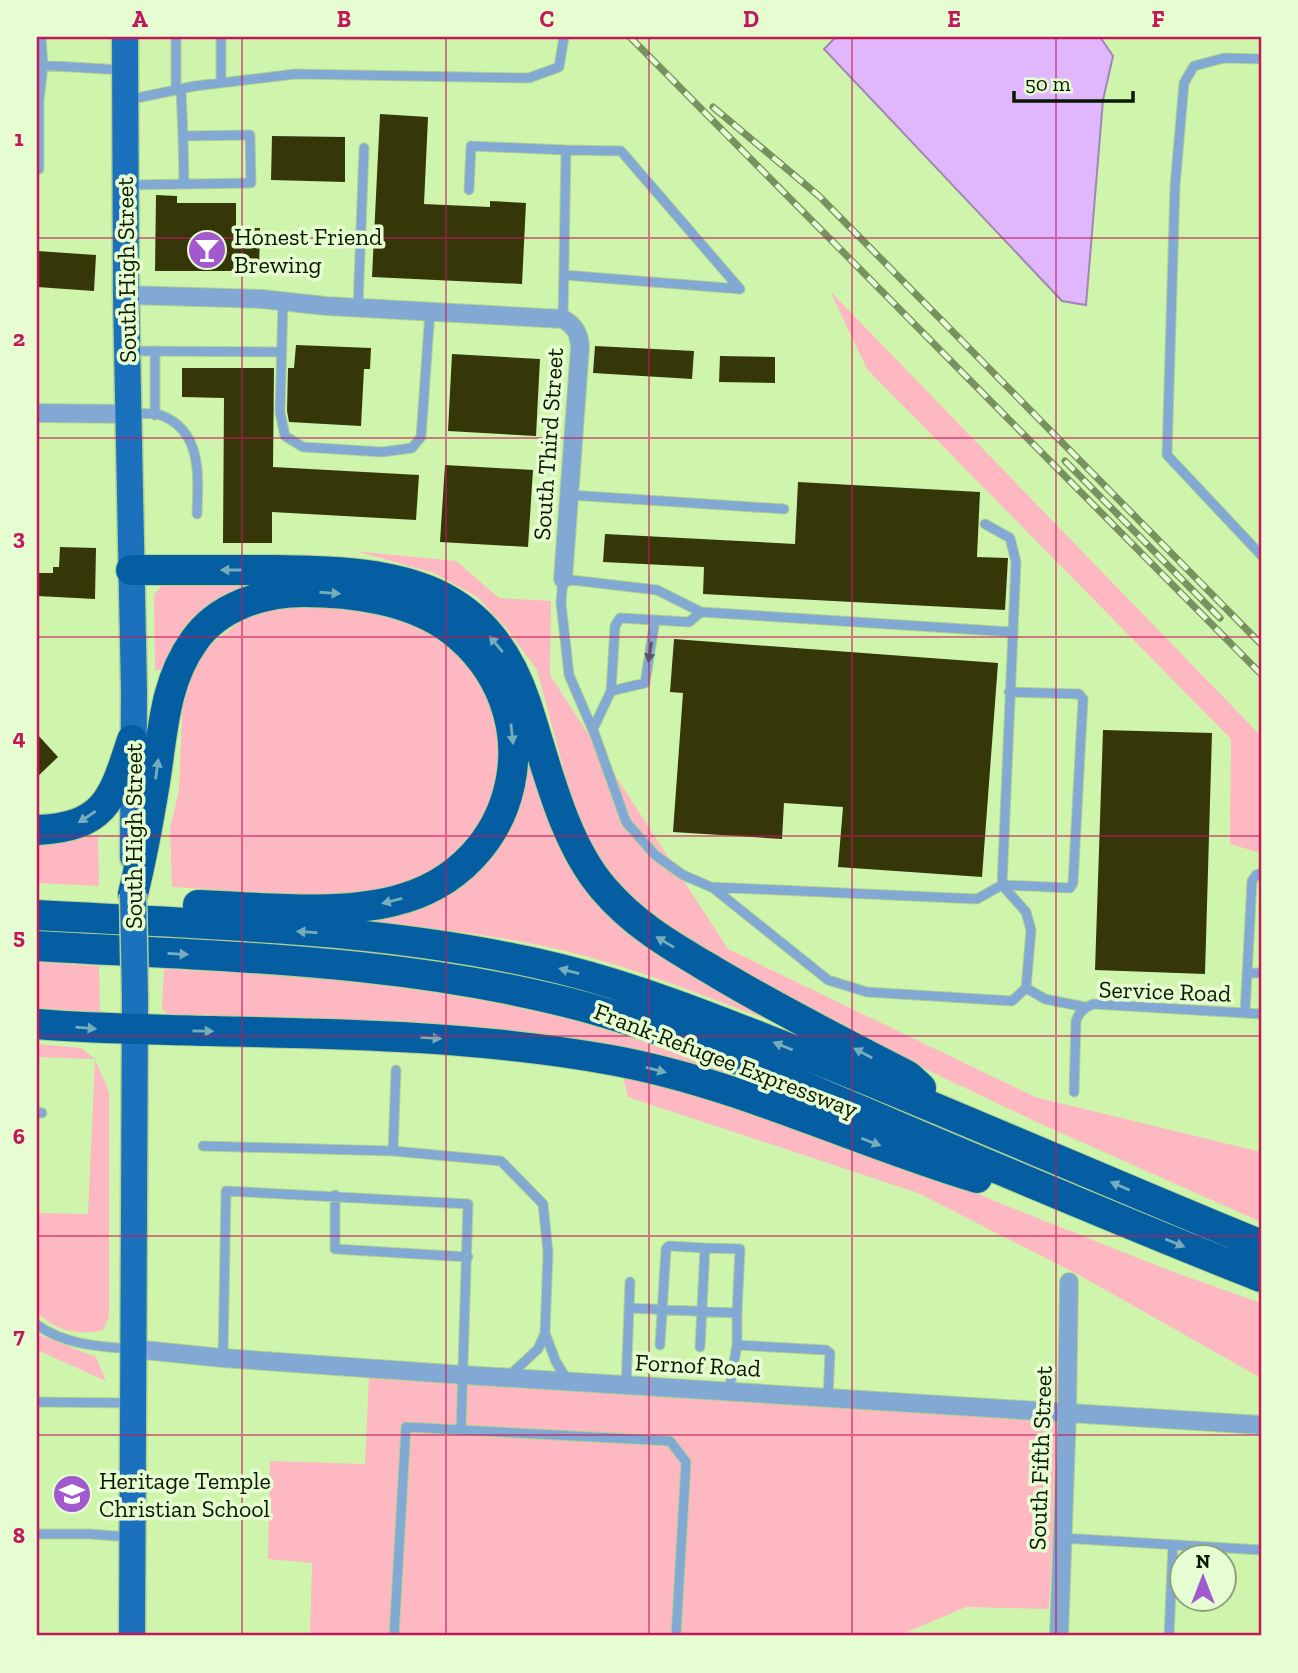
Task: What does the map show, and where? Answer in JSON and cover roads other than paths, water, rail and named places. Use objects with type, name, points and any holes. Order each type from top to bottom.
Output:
[{"type":"highway","points":[[131,570],[348,572],[397,579],[432,591],[460,607],[479,624],[505,655],[523,696],[567,825],[602,886],[628,915],[653,934],[772,1005],[908,1076],[960,1119]]},
{"type":"highway","points":[[37,900],[346,909],[398,901],[421,892],[463,868],[497,821],[505,802],[511,777],[513,745],[510,716],[487,666],[463,640],[431,618],[394,604],[354,595],[282,592],[240,604],[214,620],[195,638],[180,662],[166,705],[140,836],[133,894]]},
{"type":"highway","points":[[37,830],[81,823],[103,806],[116,789],[132,740]]},
{"type":"highway","name":"Frank-Refugee Expressway","points":[[37,915],[360,936],[439,945],[547,966],[652,995],[960,1119],[1261,1245]]},
{"type":"highway","name":"Frank-Refugee Expressway","points":[[37,946],[357,967],[439,976],[552,999],[643,1025],[752,1065],[1261,1277]]},
{"type":"highway","points":[[37,1024],[95,1029],[418,1037],[496,1043],[614,1061],[741,1094],[922,1161],[1112,1217]]},
{"type":"main road","name":"South High Street","points":[[125,37],[126,295],[134,690],[132,740],[140,836]]},
{"type":"main road","name":"South High Street","points":[[132,1636],[135,1030],[133,894]]},
{"type":"street","points":[[126,295],[283,301],[563,319]]},
{"type":"street","name":"South Third Street","points":[[563,319],[573,325],[579,335],[580,347],[563,579]]},
{"type":"street","points":[[37,413],[128,414]]},
{"type":"street","name":"South Fifth Street","points":[[1059,1636],[1069,1282]]},
{"type":"street","name":"Fornof Road","points":[[133,1349],[505,1378],[1261,1425]]},
{"type":"lane","points":[[37,169],[41,37]]},
{"type":"lane","points":[[176,37],[184,184]]},
{"type":"lane","points":[[221,37],[221,83]]},
{"type":"lane","points":[[125,100],[221,83],[295,74],[529,78],[559,67],[564,37]]},
{"type":"lane","points":[[1261,59],[1224,58],[1194,66],[1184,83],[1175,186],[1167,455],[1261,555]]},
{"type":"lane","points":[[40,66],[125,70]]},
{"type":"lane","points":[[125,185],[251,183],[250,135],[183,136]]},
{"type":"lane","points":[[469,190],[471,146],[621,151],[740,289],[564,275]]},
{"type":"lane","points":[[358,307],[364,148]]},
{"type":"lane","points":[[563,319],[566,150]]},
{"type":"lane","points":[[283,301],[280,412],[285,436],[303,447],[382,452],[412,448],[421,437],[430,312]]},
{"type":"lane","points":[[127,351],[281,352]]},
{"type":"lane","points":[[155,351],[155,415]]},
{"type":"lane","points":[[128,414],[161,415],[183,430],[198,461],[197,514]]},
{"type":"lane","points":[[570,495],[784,509]]},
{"type":"lane","points":[[985,524],[1010,538],[1016,562],[1002,885],[1026,912],[1031,930],[1026,988],[1012,1001],[867,992],[828,980],[711,887],[683,875],[655,855],[626,822],[593,729],[569,674],[561,603],[563,579],[657,590],[701,612],[1012,632]]},
{"type":"lane","points":[[593,729],[611,691],[615,626],[620,618],[689,622],[701,612]]},
{"type":"lane","points":[[611,691],[645,683],[655,620]]},
{"type":"lane","points":[[711,887],[977,899],[1002,885],[1070,888],[1073,883],[1083,699],[1079,694],[1009,692]]},
{"type":"lane","points":[[1245,1013],[1252,881],[1261,873]]},
{"type":"lane","points":[[1247,973],[1261,973]]},
{"type":"lane","points":[[1026,988],[1045,999],[1085,1007]]},
{"type":"lane","name":"Service Road","points":[[1074,1092],[1076,1021],[1085,1007],[1093,1004],[1261,1014]]},
{"type":"lane","points":[[393,1151],[396,1070]]},
{"type":"lane","points":[[203,1146],[393,1151],[501,1161],[543,1204],[548,1252],[545,1333],[538,1349],[521,1367],[505,1378]]},
{"type":"lane","points":[[223,1358],[226,1191],[468,1204],[461,1430]]},
{"type":"lane","points":[[335,1195],[335,1250],[468,1257]]},
{"type":"lane","points":[[660,1345],[666,1249],[669,1246],[740,1250],[737,1345],[729,1391]]},
{"type":"lane","points":[[699,1347],[705,1248]]},
{"type":"lane","points":[[626,1385],[631,1282]]},
{"type":"lane","points":[[629,1308],[737,1313]]},
{"type":"lane","points":[[37,1325],[80,1344],[133,1349]]},
{"type":"lane","points":[[545,1333],[556,1362],[569,1382]]},
{"type":"lane","points":[[737,1345],[826,1350],[830,1353],[828,1397]]},
{"type":"lane","points":[[37,1402],[132,1403]]},
{"type":"lane","points":[[394,1636],[406,1427],[670,1441],[686,1462],[676,1636]]},
{"type":"lane","points":[[37,1534],[132,1537]]},
{"type":"lane","points":[[1062,1538],[1168,1545]]},
{"type":"lane","points":[[1238,1549],[1261,1550]]},
{"type":"lane","points":[[1169,1636],[1170,1614]]},
{"type":"railway","points":[[630,37],[1261,674]]},
{"type":"railway","points":[[713,107],[819,196],[1261,644]]},
{"type":"railway","points":[[1065,461],[1220,618]]},
{"type":"place","name":"Honest Friend Brewing","points":[[207,250]]},
{"type":"place","name":"Heritage Temple Christian School","points":[[72,1494]]}]
